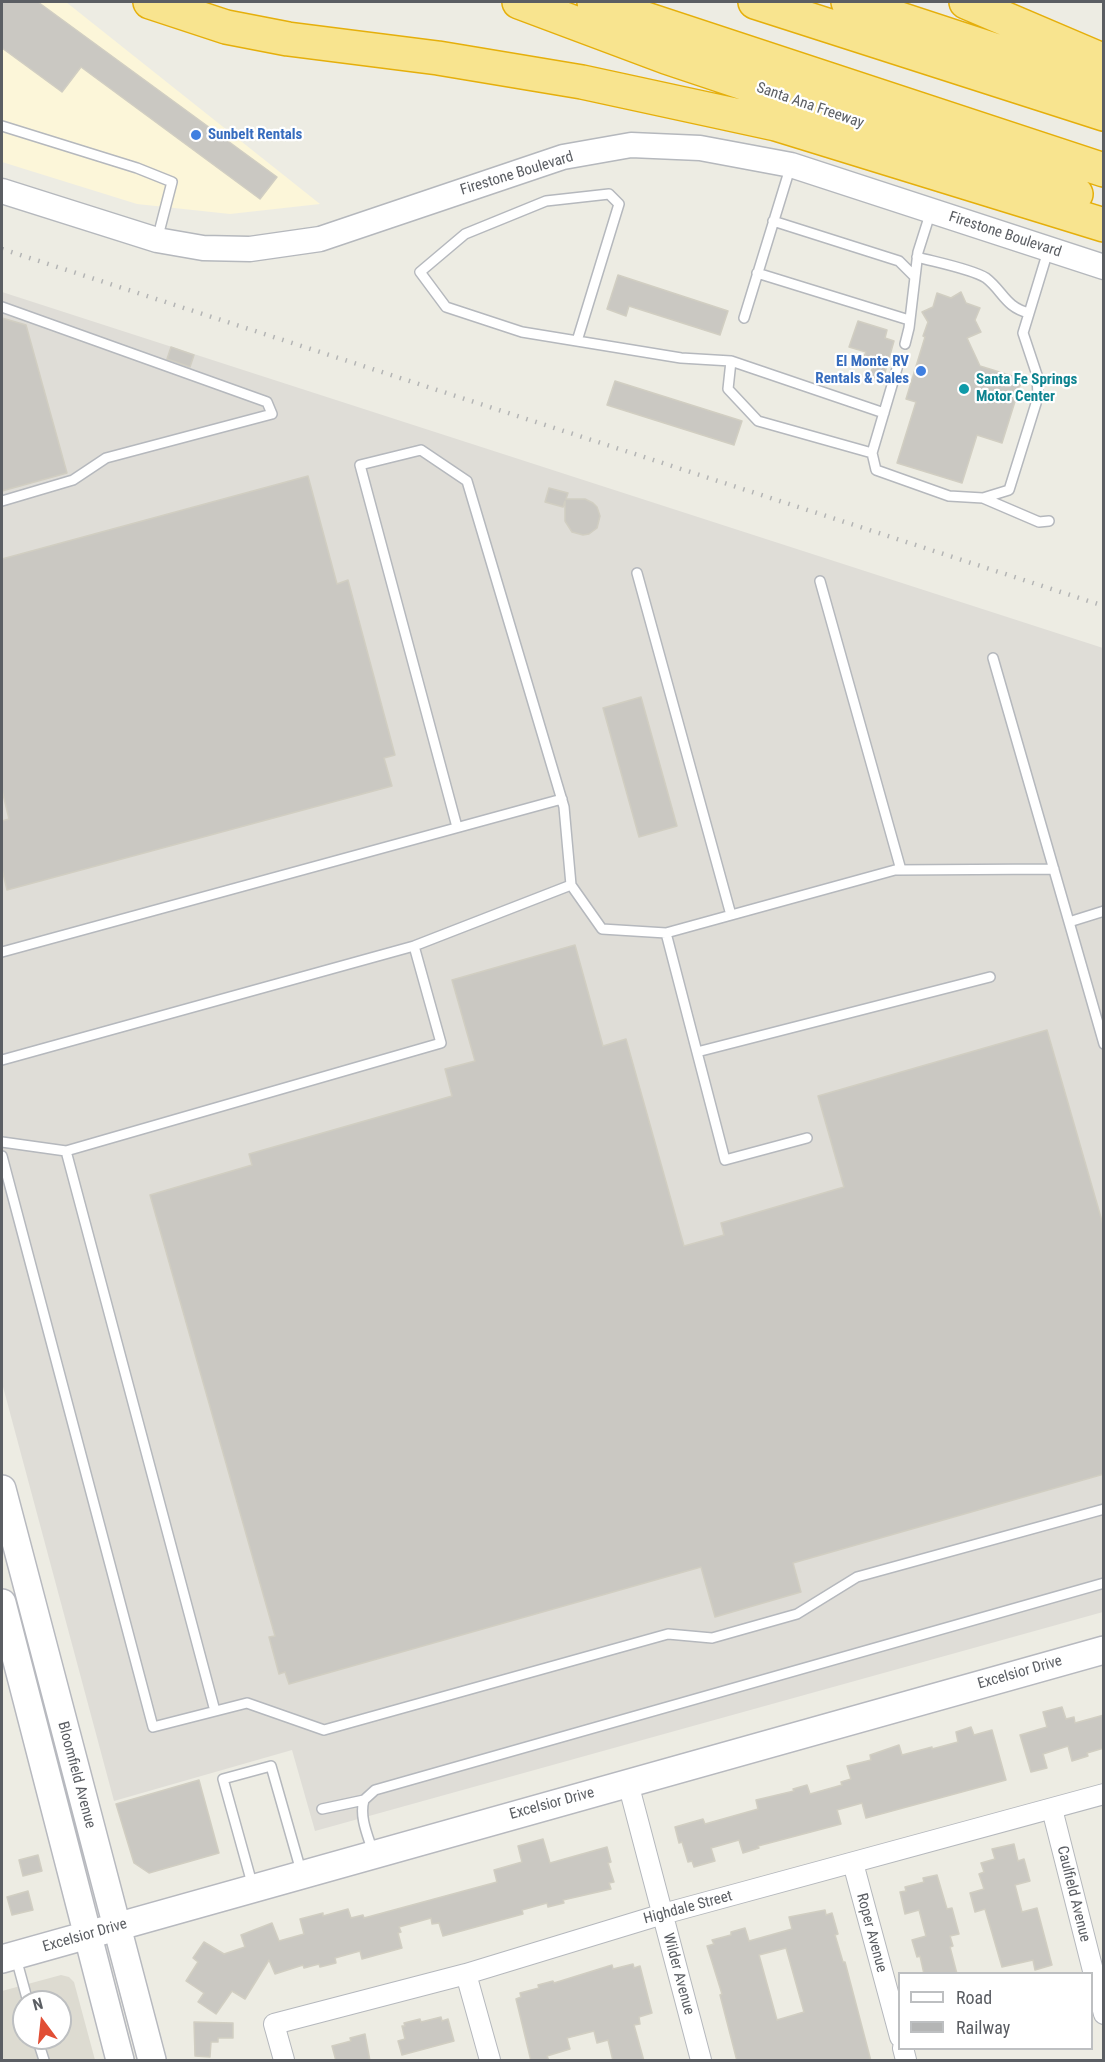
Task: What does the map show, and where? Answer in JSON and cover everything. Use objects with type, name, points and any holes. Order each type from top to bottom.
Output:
[{"type":"highway","points":[[150,2],[226,27],[288,39],[438,58],[582,82],[776,124],[1104,225]]},
{"type":"highway","name":"Santa Ana Freeway","points":[[519,2],[666,57],[1104,204]]},
{"type":"highway","points":[[594,2],[1104,170]]},
{"type":"highway","points":[[754,2],[1104,114]]},
{"type":"highway","points":[[848,2],[1104,86]]},
{"type":"highway","points":[[966,2],[1095,57],[1104,63]]},
{"type":"main road","name":"Bloomfield Avenue","points":[[2,1489],[152,2061]]},
{"type":"main road","name":"Bloomfield Avenue","points":[[2,1604],[120,2061]]},
{"type":"main road","name":"Excelsior Drive","points":[[8,1957],[1104,1650]]},
{"type":"street","name":"Firestone Boulevard","points":[[2,191],[157,240],[203,248],[250,249],[320,239],[562,157],[631,145],[700,148],[790,165],[1104,267]]},
{"type":"street","name":"Wilder Avenue","points":[[627,1783],[701,2061]]},
{"type":"street","name":"Highdale Street","points":[[284,2061],[274,2024],[466,1974],[663,1914],[1104,1794]]},
{"type":"street","name":"Caulfield Avenue","points":[[1052,1809],[1104,2014]]},
{"type":"street","name":"Roper Avenue","points":[[853,1863],[898,2030]]},
{"type":"street","points":[[466,1974],[489,2061]]},
{"type":"lane","points":[[2,126],[172,182],[157,240]]},
{"type":"lane","points":[[744,318],[790,165]]},
{"type":"lane","points":[[577,341],[619,204],[609,194],[546,201],[465,234],[420,272],[446,307],[522,332],[577,341],[681,358],[731,361],[884,413]]},
{"type":"lane","points":[[905,344],[917,257],[931,211]]},
{"type":"lane","points":[[773,221],[899,261],[915,277]]},
{"type":"lane","points":[[983,498],[1009,490],[1038,397],[1037,375],[1023,333],[1049,249]]},
{"type":"lane","points":[[917,257],[984,277],[1010,305],[1029,313]]},
{"type":"lane","points":[[757,273],[909,320]]},
{"type":"lane","points":[[2,307],[267,402],[272,414],[106,458],[73,480],[2,501]]},
{"type":"lane","points":[[731,361],[728,389],[758,421],[872,453]]},
{"type":"lane","points":[[898,365],[872,453],[876,470],[949,496],[983,498],[1039,522],[1049,521]]},
{"type":"lane","points":[[457,827],[360,465],[421,450],[466,481],[562,799],[571,885],[602,929],[666,933],[895,870],[1054,869]]},
{"type":"lane","points":[[637,573],[731,915]]},
{"type":"lane","points":[[820,581],[901,870]]},
{"type":"lane","points":[[993,658],[1104,1044]]},
{"type":"lane","points":[[2,952],[562,799]]},
{"type":"lane","points":[[2,1060],[414,946],[571,885]]},
{"type":"lane","points":[[1069,922],[1104,911]]},
{"type":"lane","points":[[666,933],[725,1160],[807,1138]]},
{"type":"lane","points":[[2,1142],[66,1151],[441,1043],[414,946]]},
{"type":"lane","points":[[697,1052],[990,977]]},
{"type":"lane","points":[[1092,1004],[1104,1001]]},
{"type":"lane","points":[[66,1151],[215,1711]]},
{"type":"lane","points":[[2,1156],[153,1727],[247,1703],[324,1730],[668,1634],[712,1638],[797,1614],[857,1577],[1104,1509]]},
{"type":"lane","points":[[373,1853],[361,1808],[364,1800],[375,1790],[1104,1583]]},
{"type":"lane","points":[[253,1887],[223,1779],[271,1766],[302,1874]]},
{"type":"lane","points":[[322,1809],[364,1800]]},
{"type":"lane","points":[[8,1957],[23,1990]]},
{"type":"shaded area","points":[[2,2],[66,2],[320,204],[230,214],[137,204],[2,162]]},
{"type":"shaded area","points":[[2,292],[1103,648],[1103,1612],[315,1831],[292,1750],[114,1801],[2,1383]]},
{"type":"shaded area","points":[[61,1975],[69,1977],[74,1982],[95,2060],[2,2060],[2,1991]]},
{"type":"building","name":"Sunbelt Rentals","points":[[2,2],[38,2],[277,177],[260,199],[81,67],[62,92],[2,48]]},
{"type":"building","points":[[618,275],[728,311],[720,335],[629,306],[626,316],[607,309]]},
{"type":"building","name":"Santa Fe Springs Motor Center","points":[[961,292],[966,303],[980,308],[975,320],[981,332],[967,338],[980,366],[1022,379],[1002,443],[977,435],[962,483],[897,463],[916,402],[906,399],[928,322],[922,312],[933,307],[937,293],[951,298]]},
{"type":"building","points":[[2,318],[26,325],[67,473],[2,491]]},
{"type":"building","points":[[858,321],[887,330],[885,338],[894,341],[882,383],[869,379],[874,362],[863,359],[866,352],[849,347]]},
{"type":"building","points":[[171,347],[194,355],[190,367],[167,359]]},
{"type":"building","points":[[615,381],[742,421],[734,445],[607,405]]},
{"type":"building","points":[[308,476],[337,584],[348,580],[395,755],[384,758],[392,786],[7,890],[2,869],[2,821],[9,819],[2,790],[2,559]]},
{"type":"building","points":[[549,488],[568,493],[566,499],[585,499],[593,503],[600,516],[597,528],[583,535],[572,532],[565,521],[565,501],[563,507],[545,502]]},
{"type":"building","points":[[641,697],[677,826],[639,837],[603,708]]},
{"type":"building","points":[[575,945],[603,1046],[626,1039],[684,1246],[724,1235],[721,1223],[844,1187],[818,1096],[1047,1030],[1104,1228],[1104,1474],[793,1563],[801,1592],[715,1617],[701,1567],[289,1684],[285,1672],[279,1674],[269,1637],[275,1636],[150,1195],[252,1165],[249,1154],[452,1096],[445,1069],[475,1061],[452,980]]},
{"type":"building","points":[[1062,1707],[1066,1719],[1074,1717],[1075,1723],[1104,1715],[1104,1748],[1072,1761],[1068,1746],[1043,1754],[1047,1768],[1031,1772],[1020,1735],[1047,1727],[1043,1712]]},
{"type":"building","points":[[971,1727],[974,1735],[992,1730],[1006,1780],[866,1818],[862,1803],[837,1810],[841,1824],[758,1846],[759,1848],[743,1853],[739,1840],[711,1848],[715,1861],[694,1867],[692,1861],[688,1862],[682,1842],[679,1843],[675,1827],[703,1819],[705,1824],[758,1809],[756,1800],[794,1791],[793,1789],[807,1785],[810,1794],[842,1785],[841,1782],[851,1779],[847,1766],[871,1760],[870,1755],[899,1745],[902,1755],[958,1742],[956,1732]]},
{"type":"building","points":[[199,1780],[219,1853],[149,1873],[134,1863],[116,1804]]},
{"type":"building","points":[[543,1839],[550,1863],[607,1847],[611,1862],[608,1863],[614,1882],[609,1883],[611,1889],[563,1900],[564,1903],[548,1907],[547,1903],[522,1910],[523,1914],[443,1936],[439,1923],[432,1924],[431,1918],[399,1927],[401,1932],[398,1933],[402,1948],[362,1959],[360,1951],[335,1958],[336,1963],[304,1968],[303,1965],[275,1974],[269,1960],[245,1999],[232,1991],[216,2014],[198,2002],[204,1993],[186,1981],[198,1962],[193,1958],[204,1942],[224,1954],[245,1947],[241,1935],[272,1923],[279,1941],[304,1934],[300,1919],[348,1909],[351,1918],[363,1915],[364,1918],[497,1882],[494,1870],[522,1862],[518,1846]]},
{"type":"building","points":[[1014,1844],[1018,1861],[1024,1859],[1030,1881],[1015,1885],[1022,1912],[1037,1908],[1052,1965],[1035,1970],[1033,1960],[1002,1967],[985,1909],[975,1912],[970,1893],[984,1889],[979,1874],[984,1872],[981,1863],[995,1859],[992,1849]]},
{"type":"building","points":[[38,1855],[42,1871],[23,1876],[19,1860]]},
{"type":"building","points":[[937,1875],[947,1909],[952,1908],[959,1934],[950,1936],[953,1946],[950,1947],[956,1972],[924,1972],[920,1956],[917,1957],[912,1940],[926,1936],[919,1910],[905,1914],[900,1892],[906,1891],[905,1887],[924,1882],[923,1878]]},
{"type":"building","points":[[28,1891],[33,1910],[12,1915],[7,1897]]},
{"type":"building","points":[[825,1910],[826,1915],[832,1913],[838,1934],[835,1935],[843,1962],[845,1962],[871,2061],[737,2061],[720,1995],[722,1994],[707,1946],[714,1944],[712,1940],[745,1928],[749,1941],[792,1929],[789,1917]],"holes":[[[786,1948],[804,2012],[777,2020],[759,1955]]]},
{"type":"building","points":[[633,1964],[634,1968],[640,1966],[652,2013],[639,2017],[640,2024],[634,2025],[644,2061],[613,2061],[608,2040],[597,2043],[594,2031],[567,2038],[570,2049],[547,2056],[549,2061],[531,2061],[516,1999],[521,1997],[520,1993],[539,1988],[538,1985],[553,1981],[554,1983],[612,1965],[613,1969]]},
{"type":"building","points":[[441,2017],[442,2021],[448,2019],[454,2041],[402,2055],[398,2041],[405,2039],[402,2026],[405,2026],[404,2023]]},
{"type":"building","points":[[194,2022],[233,2023],[233,2038],[218,2038],[218,2042],[211,2042],[210,2057],[195,2056]]},
{"type":"building","points":[[365,2034],[370,2061],[336,2061],[332,2046]]},
{"type":"railway","points":[[2,249],[1104,606]]},
{"type":"place","name":"Sunbelt Rentals","points":[[196,135]]},
{"type":"place","name":"El Monte RV Rentals & Sales","points":[[921,371]]},
{"type":"place","name":"Santa Fe Springs Motor Center","points":[[964,389]]}]
